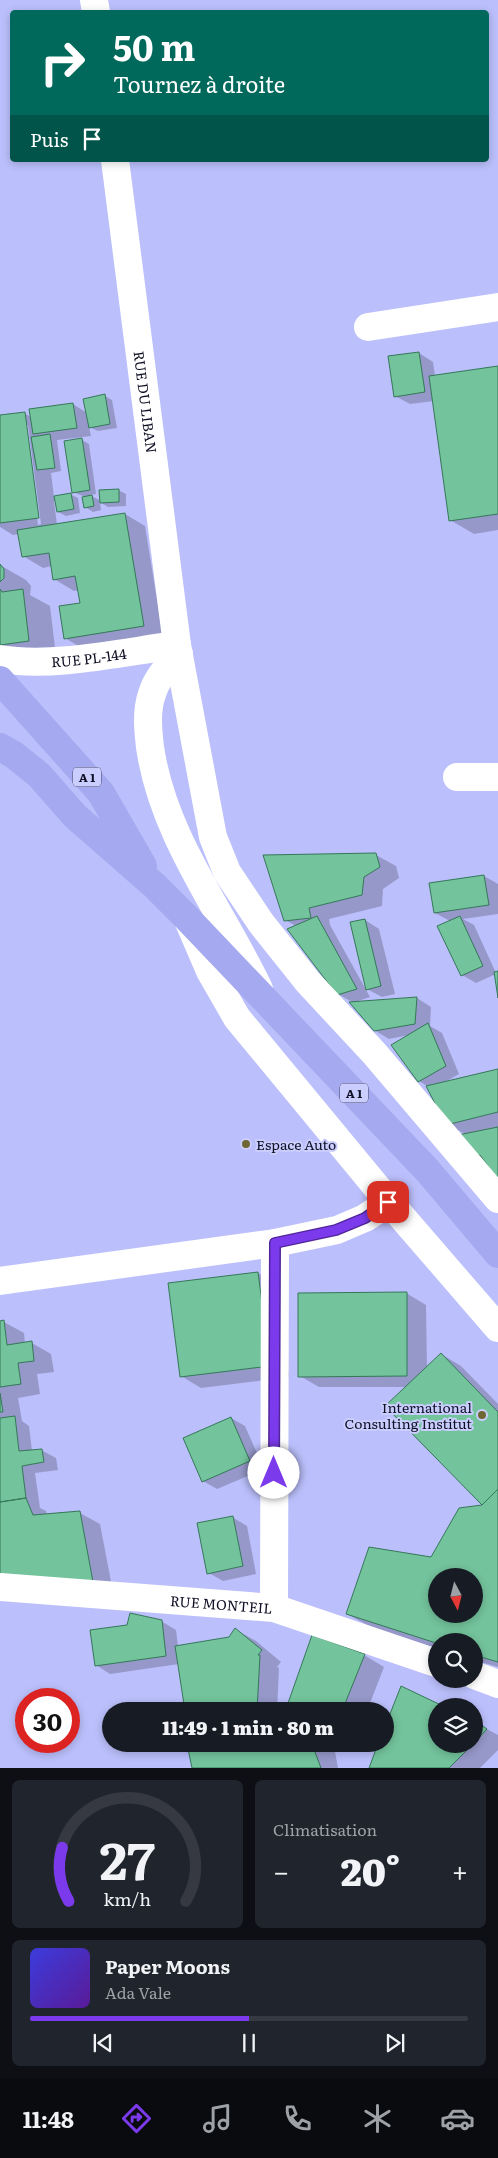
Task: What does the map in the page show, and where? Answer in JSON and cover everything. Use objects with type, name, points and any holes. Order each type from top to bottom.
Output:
[{"type":"highway","name":"A 1","points":[[0,680],[101,793],[155,886]]},
{"type":"highway","name":"A 1","points":[[0,747],[14,755],[39,775],[75,816],[155,886],[186,916],[427,1170],[498,1254]]},
{"type":"street","name":"RUE DU LIBAN","points":[[115,162],[178,649],[213,837],[227,872],[261,923],[308,982],[374,1053],[498,1199]]},
{"type":"street","points":[[368,327],[498,307]]},
{"type":"street","name":"RUE PL-144","points":[[0,659],[20,662],[56,660],[178,649]]},
{"type":"street","points":[[178,649],[160,675],[151,695],[148,716],[152,760],[172,822],[195,874],[262,995]]},
{"type":"street","points":[[457,777],[498,777]]},
{"type":"street","points":[[186,916],[210,971],[237,1018],[388,1202],[498,1328]]},
{"type":"street","points":[[0,1281],[275,1243],[336,1230],[365,1218],[388,1202]]},
{"type":"street","points":[[274,1608],[275,1243]]},
{"type":"street","name":"RUE MONTEIL","points":[[0,1587],[274,1608],[428,1660]]},
{"type":"street","points":[[483,1678],[498,1684]]},
{"type":"building","points":[[419,352],[425,392],[394,397],[388,356]]},
{"type":"building","points":[[498,366],[498,514],[449,521],[429,376]]},
{"type":"building","points":[[105,394],[110,424],[89,428],[83,399]]},
{"type":"building","points":[[73,403],[77,428],[33,434],[29,409]]},
{"type":"building","points":[[25,412],[39,518],[0,523],[0,415]]},
{"type":"building","points":[[50,434],[55,468],[37,470],[31,437]]},
{"type":"building","points":[[82,438],[90,490],[72,493],[64,441]]},
{"type":"building","points":[[119,489],[119,502],[100,503],[99,490]]},
{"type":"building","points":[[71,493],[74,509],[57,512],[54,496]]},
{"type":"building","points":[[92,495],[94,506],[84,508],[82,497]]},
{"type":"building","points":[[125,513],[144,626],[64,639],[59,606],[80,603],[75,576],[53,580],[49,553],[22,557],[17,530]]},
{"type":"building","points":[[0,564],[4,569],[4,578],[0,582]]},
{"type":"building","points":[[0,589],[2,592],[23,589],[29,641],[0,645]]},
{"type":"building","points":[[376,853],[380,867],[364,877],[362,895],[309,908],[311,918],[284,921],[263,855]]},
{"type":"building","points":[[484,875],[489,905],[434,913],[429,883]]},
{"type":"building","points":[[317,916],[357,989],[337,995],[287,929]]},
{"type":"building","points":[[460,916],[483,966],[461,976],[437,926]]},
{"type":"building","points":[[365,919],[381,986],[366,990],[350,922]]},
{"type":"building","points":[[498,971],[498,998],[494,972]]},
{"type":"building","points":[[417,997],[415,1024],[374,1031],[349,1002]]},
{"type":"building","points":[[428,1023],[446,1066],[418,1082],[391,1045]]},
{"type":"building","points":[[498,1069],[498,1112],[446,1125],[426,1086]]},
{"type":"building","points":[[498,1127],[498,1193],[493,1173],[480,1155],[469,1159],[448,1137]]},
{"type":"building","points":[[258,1272],[270,1366],[180,1377],[168,1283]]},
{"type":"building","points":[[407,1292],[407,1376],[298,1377],[298,1293]]},
{"type":"building","points":[[4,1320],[7,1345],[32,1341],[34,1361],[18,1363],[21,1384],[0,1387],[0,1321]]},
{"type":"building","points":[[441,1353],[498,1412],[498,1489],[482,1505],[385,1406]]},
{"type":"building","points":[[0,1393],[3,1412],[0,1412]]},
{"type":"building","points":[[15,1416],[19,1451],[42,1449],[44,1462],[22,1466],[26,1498],[0,1502],[0,1418]]},
{"type":"building","points":[[231,1417],[250,1461],[202,1482],[183,1438]]},
{"type":"building","points":[[498,1489],[498,1662],[483,1658],[483,1633],[428,1633],[428,1640],[346,1614],[369,1547],[431,1557],[459,1508],[482,1505]]},
{"type":"building","points":[[26,1498],[33,1515],[80,1511],[93,1582],[0,1579],[0,1502]]},
{"type":"building","points":[[233,1516],[243,1566],[207,1574],[197,1523]]},
{"type":"building","points":[[130,1613],[162,1620],[166,1656],[95,1666],[90,1630],[127,1625]]},
{"type":"building","points":[[235,1628],[262,1650],[258,1655],[260,1655],[257,1702],[184,1702],[175,1646],[229,1637]]},
{"type":"building","points":[[312,1635],[365,1654],[346,1702],[288,1702]]},
{"type":"building","points":[[401,1686],[428,1699],[428,1753],[464,1753],[449,1768],[369,1768],[375,1752],[394,1752],[394,1704]]},
{"type":"building","points":[[189,1752],[315,1752],[321,1768],[192,1768]]},
{"type":"place","name":"Espace Auto","points":[[246,1144]]},
{"type":"place","name":"International Consulting Institut","points":[[482,1415]]},
{"type":"route","points":[[274,1473],[275,1243],[336,1230],[365,1218],[388,1202]]}]
